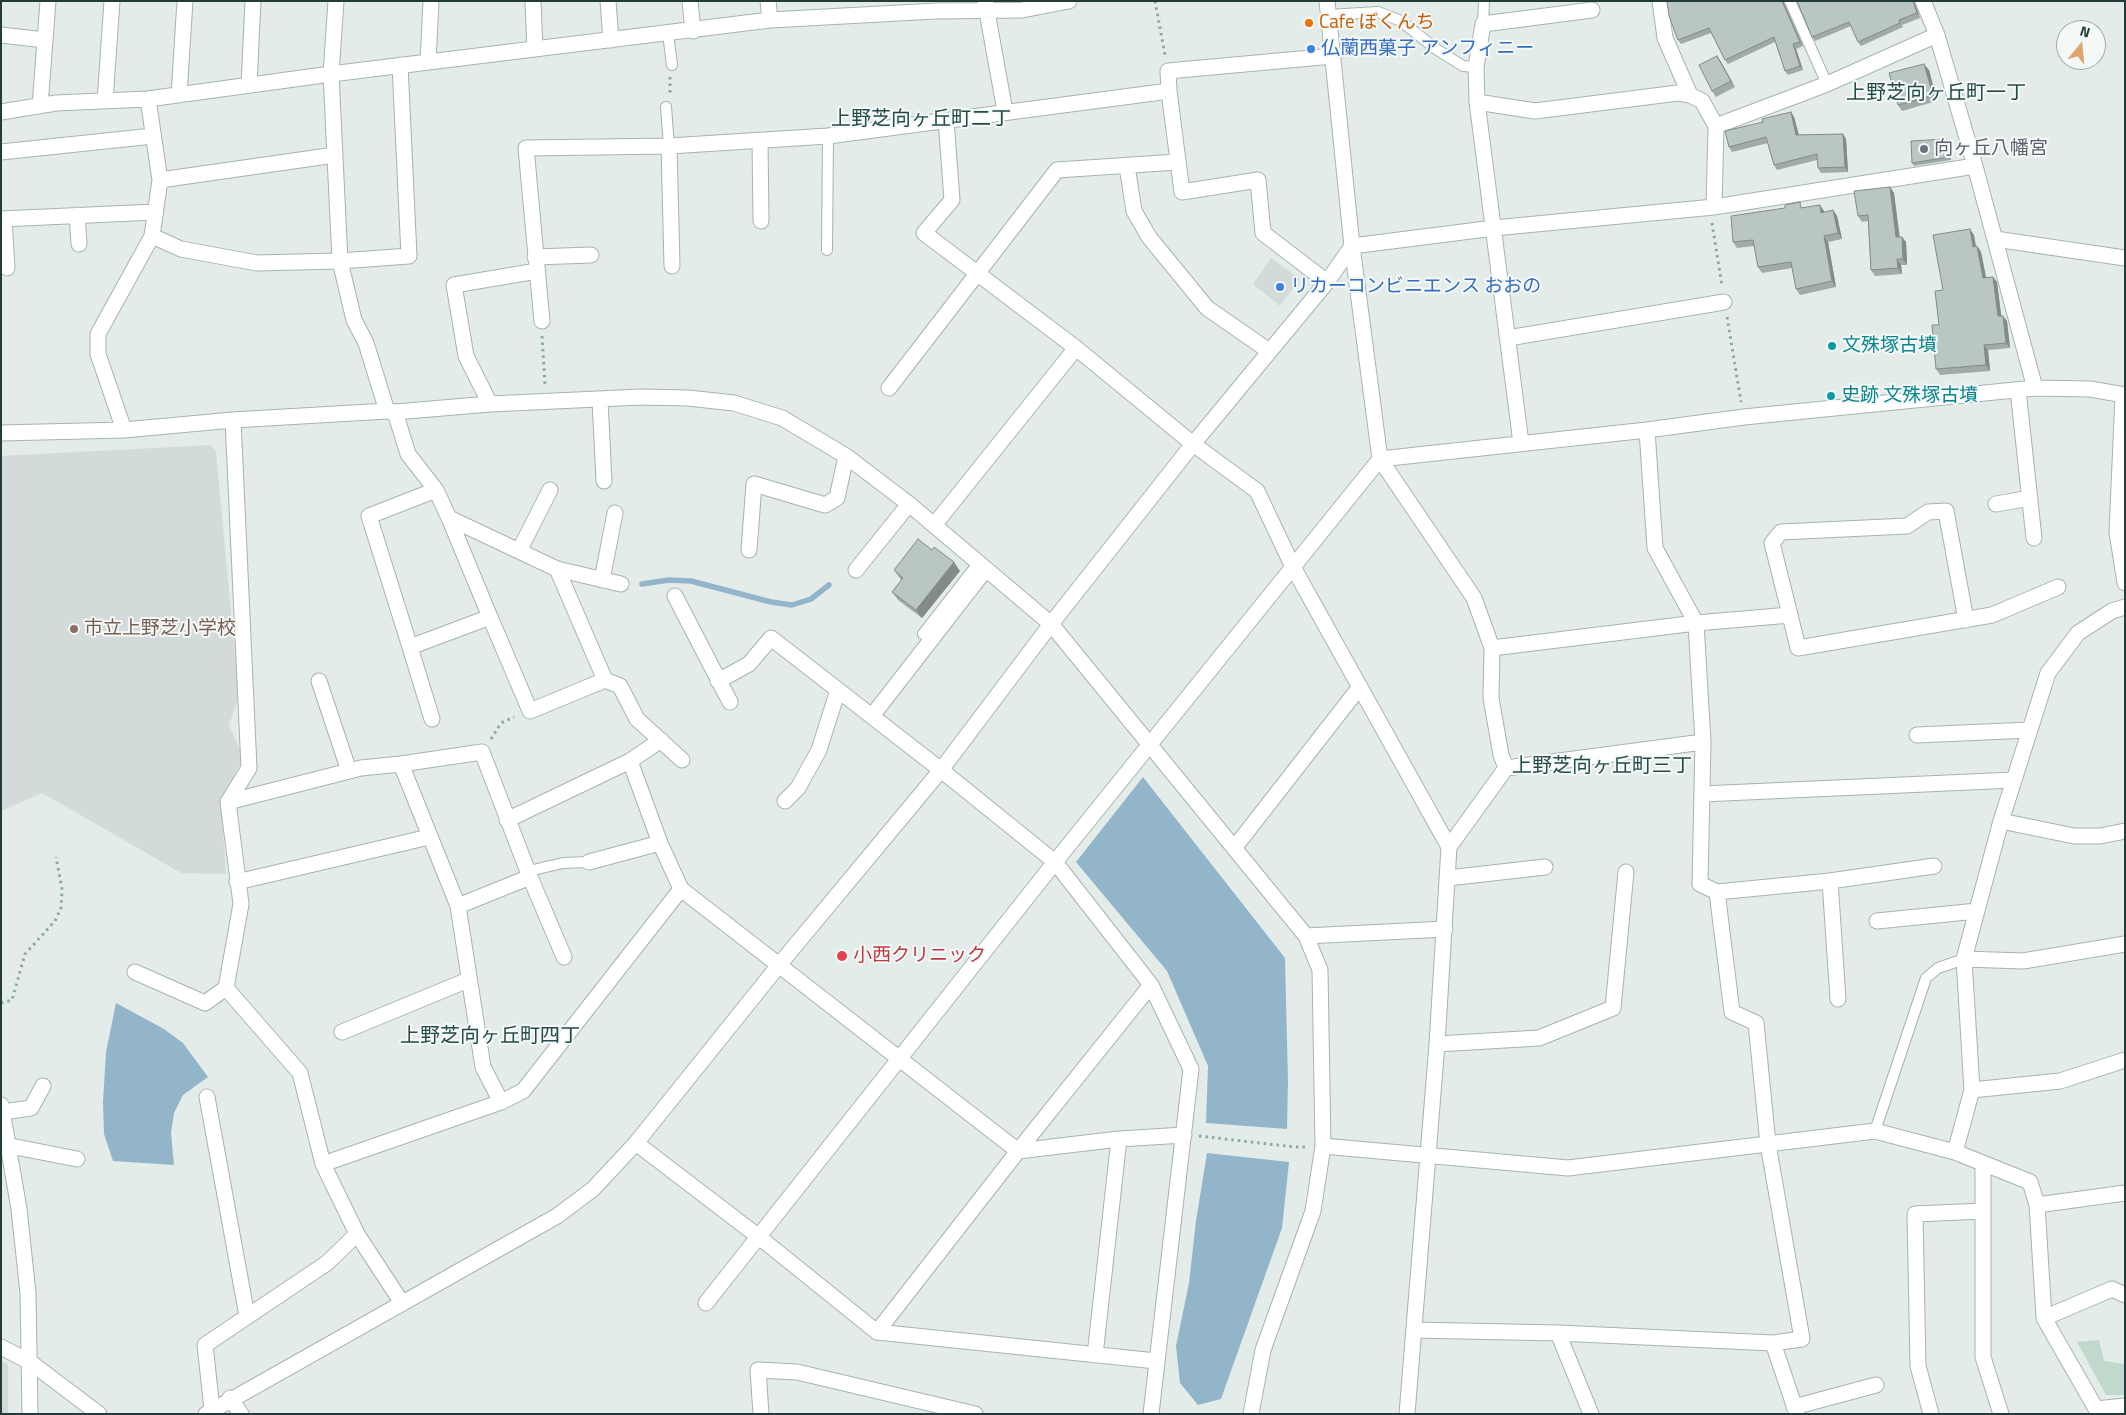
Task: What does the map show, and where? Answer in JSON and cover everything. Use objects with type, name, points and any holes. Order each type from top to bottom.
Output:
[{"type":"street","points":[[40,106],[48,1]]},
{"type":"street","points":[[105,101],[112,1]]},
{"type":"street","points":[[179,95],[184,1]]},
{"type":"street","points":[[248,85],[253,1]]},
{"type":"street","points":[[336,1],[331,74],[340,261],[354,320],[366,343],[408,454],[436,490],[530,711],[605,680],[620,686],[637,719],[682,760]]},
{"type":"street","points":[[428,62],[431,1]]},
{"type":"street","points":[[533,1],[535,49]]},
{"type":"street","points":[[608,1],[611,40]]},
{"type":"street","points":[[690,1],[693,31]]},
{"type":"street","points":[[768,1],[770,20]]},
{"type":"street","points":[[845,1],[846,17]]},
{"type":"street","points":[[1660,1],[1665,38],[1690,95]]},
{"type":"street","points":[[1923,1],[1937,35],[1975,166],[2035,388]]},
{"type":"street","points":[[1,112],[40,106],[148,99],[331,74],[693,31],[770,20],[846,17],[935,6],[986,5],[1022,10],[1060,2]]},
{"type":"street","points":[[986,5],[1005,112]]},
{"type":"street","points":[[1328,8],[1352,246],[1380,459],[1474,598],[1492,648],[1491,698],[1501,755],[1506,768]]},
{"type":"street","points":[[1521,444],[1477,102],[1476,67],[1483,24],[1592,10]]},
{"type":"street","points":[[1,35],[45,40]]},
{"type":"street","points":[[1716,126],[1827,84],[1937,35]]},
{"type":"street","points":[[1327,282],[1263,234],[1258,180],[1182,192],[1177,162],[1168,71],[1332,56]]},
{"type":"street","points":[[152,236],[181,249],[257,263],[340,261],[409,256],[400,66]]},
{"type":"street","points":[[542,321],[526,148],[668,146],[760,142],[828,136],[1169,91]]},
{"type":"street","points":[[1477,102],[1535,111],[1678,93],[1690,95],[1702,101],[1716,126],[1714,207]]},
{"type":"street","points":[[124,430],[98,354],[98,334],[152,236],[160,180],[148,99]]},
{"type":"street","points":[[946,120],[952,200],[924,233],[1076,348],[1193,444],[1257,491],[1293,567],[1449,847],[1437,1044],[1408,1414]]},
{"type":"street","points":[[1,152],[153,136]]},
{"type":"street","points":[[760,142],[761,220]]},
{"type":"street","points":[[668,146],[672,266]]},
{"type":"street","points":[[160,180],[335,155]]},
{"type":"street","points":[[889,388],[1057,170],[1177,162]]},
{"type":"street","points":[[1127,166],[1134,211],[1149,237],[1207,308],[1269,352]]},
{"type":"street","points":[[357,1234],[327,1263],[204,1345],[209,1411],[557,1216],[593,1189],[636,1143],[779,964],[941,770],[1051,624],[1193,444],[1327,282],[1352,246],[1494,228],[1714,207],[1975,166]]},
{"type":"street","points":[[7,268],[2,219],[156,212]]},
{"type":"street","points":[[77,216],[79,244]]},
{"type":"street","points":[[1995,239],[2125,258]]},
{"type":"street","points":[[490,404],[466,356],[454,285],[536,264],[591,255]]},
{"type":"street","points":[[1508,338],[1724,302]]},
{"type":"street","points":[[935,524],[1076,348]]},
{"type":"street","points":[[706,1303],[1150,743],[1380,459],[1647,430],[1744,416],[2035,388],[2090,388],[2124,395],[2116,532],[2125,583]]},
{"type":"street","points":[[2018,390],[2034,538]]},
{"type":"street","points":[[1,433],[124,430],[233,420],[490,404],[641,397],[688,398],[734,403],[782,418],[846,456],[935,524],[1051,624],[1306,936],[1320,970],[1323,1146],[1314,1211],[1263,1350],[1252,1414]]},
{"type":"street","points":[[600,400],[604,481]]},
{"type":"street","points":[[135,972],[205,1003],[226,988],[241,904],[228,802],[249,768],[233,420]]},
{"type":"street","points":[[1647,430],[1655,548],[1696,623],[1703,742],[1700,884],[1717,892],[1830,881],[1934,866]]},
{"type":"street","points":[[748,550],[754,484],[825,505],[837,498],[846,456]]},
{"type":"street","points":[[432,719],[368,516],[436,490]]},
{"type":"street","points":[[519,551],[550,490]]},
{"type":"street","points":[[1996,504],[2030,498]]},
{"type":"street","points":[[856,570],[909,504]]},
{"type":"street","points":[[1966,620],[1946,511],[1928,512],[1907,526],[1781,532],[1772,544],[1798,648],[1966,620],[1992,615],[2058,587]]},
{"type":"street","points":[[602,580],[615,513]]},
{"type":"street","points":[[449,518],[558,570],[621,584]]},
{"type":"street","points":[[872,716],[982,566]]},
{"type":"street","points":[[558,570],[605,680]]},
{"type":"street","points":[[675,596],[730,702]]},
{"type":"street","points":[[1955,1152],[1972,1090],[1964,959],[2001,820],[2048,673],[2078,633],[2105,616],[2125,607]]},
{"type":"street","points":[[1492,648],[1696,623],[1790,615]]},
{"type":"street","points":[[410,647],[490,617]]},
{"type":"street","points":[[718,680],[748,664],[771,638],[941,770],[1055,862],[1151,985],[1191,1069],[1151,1414]]},
{"type":"street","points":[[319,680],[349,772]]},
{"type":"street","points":[[1235,847],[1359,688]]},
{"type":"street","points":[[785,801],[798,788],[819,750],[838,690]]},
{"type":"street","points":[[1917,735],[2030,730]]},
{"type":"street","points":[[507,820],[630,761],[661,740]]},
{"type":"street","points":[[1449,847],[1506,768],[1703,742]]},
{"type":"street","points":[[228,802],[361,768],[482,752],[507,820],[564,957]]},
{"type":"street","points":[[630,761],[660,843],[681,889],[1018,1151],[1119,1139],[1184,1135]]},
{"type":"street","points":[[401,764],[428,837],[458,906],[483,1067],[501,1102]]},
{"type":"street","points":[[1702,794],[2014,780]]},
{"type":"street","points":[[2001,820],[2074,836],[2100,836],[2125,831]]},
{"type":"street","points":[[237,882],[428,837]]},
{"type":"street","points":[[589,862],[660,843]]},
{"type":"street","points":[[1448,878],[1545,866]]},
{"type":"street","points":[[1437,1044],[1539,1038],[1613,1008],[1626,872]]},
{"type":"street","points":[[458,906],[530,874]]},
{"type":"street","points":[[1830,881],[1838,1000]]},
{"type":"street","points":[[323,1164],[501,1102],[523,1091],[681,889]]},
{"type":"street","points":[[1414,1330],[1558,1333],[1773,1343],[1802,1338],[1768,1144],[1756,1023],[1732,1012],[1717,892]]},
{"type":"street","points":[[1877,921],[1977,912]]},
{"type":"street","points":[[1306,936],[1445,929]]},
{"type":"street","points":[[1964,959],[2023,961],[2125,944]]},
{"type":"street","points":[[342,1032],[468,980]]},
{"type":"street","points":[[877,1332],[1018,1151],[1151,985]]},
{"type":"street","points":[[226,988],[300,1072],[323,1164],[357,1234],[402,1303]]},
{"type":"street","points":[[1972,1090],[2060,1081],[2125,1060]]},
{"type":"street","points":[[30,1414],[28,1292],[19,1209],[5,1144],[2,1109],[31,1108],[43,1086]]},
{"type":"street","points":[[207,1097],[247,1316]]},
{"type":"street","points":[[1323,1146],[1568,1168],[1875,1131],[1955,1152],[2030,1182],[2037,1205],[2044,1318],[2098,1412],[2125,1406]]},
{"type":"street","points":[[1095,1355],[1119,1139]]},
{"type":"street","points":[[636,1143],[759,1237],[877,1332],[1156,1361]]},
{"type":"street","points":[[5,1144],[77,1159]]},
{"type":"street","points":[[1984,1163],[1983,1357],[2001,1414]]},
{"type":"street","points":[[2037,1205],[2125,1193]]},
{"type":"street","points":[[1931,1414],[1918,1366],[1915,1214],[1983,1212]]},
{"type":"street","points":[[2044,1318],[2112,1289],[2125,1295]]},
{"type":"street","points":[[1558,1333],[1591,1414]]},
{"type":"street","points":[[1773,1343],[1795,1410],[1876,1385]]},
{"type":"street","points":[[1,1348],[30,1362],[99,1414]]},
{"type":"street","points":[[761,1414],[758,1370],[797,1372],[974,1414]]},
{"type":"street","points":[[230,1398],[241,1414]]},
{"type":"lane","points":[[1790,1],[1827,84]]},
{"type":"lane","points":[[1483,24],[1484,2]]},
{"type":"lane","points":[[1328,8],[1378,12],[1401,21],[1436,49],[1463,66],[1476,67]]},
{"type":"lane","points":[[668,34],[672,65]]},
{"type":"lane","points":[[666,108],[668,146]]},
{"type":"lane","points":[[827,250],[828,136]]},
{"type":"lane","points":[[922,634],[982,566]]},
{"type":"lane","points":[[530,874],[563,863],[589,862]]},
{"type":"lane","points":[[1875,1131],[1926,978],[1938,968],[1964,959]]},
{"type":"path","points":[[1155,1],[1168,71]]},
{"type":"path","points":[[666,108],[670,101],[670,72],[672,65]]},
{"type":"path","points":[[542,321],[546,402]]},
{"type":"path","points":[[482,752],[501,723],[530,711]]},
{"type":"path","points":[[1,1003],[12,1000],[25,954],[55,921],[61,908],[62,889],[56,857]]},
{"type":"path","points":[[1208,1137],[1295,1147],[1323,1146]]},
{"type":"shaded area","points":[[1271,258],[1300,279],[1280,306],[1253,284]]},
{"type":"shaded area","points":[[211,445],[216,452],[239,697],[229,725],[243,757],[221,804],[226,874],[181,873],[42,793],[1,811],[1,456]]},
{"type":"shaded area","points":[[1,1361],[8,1364],[8,1414],[1,1414]]},
{"type":"green space","points":[[2099,1340],[2104,1361],[2125,1364],[2125,1395],[2106,1395],[2077,1342]]},
{"type":"water","points":[[1143,777],[1285,958],[1288,1082],[1287,1129],[1206,1123],[1208,1066],[1167,971],[1076,862]]},
{"type":"water","points":[[116,1003],[164,1029],[183,1043],[208,1077],[183,1095],[174,1113],[171,1133],[174,1165],[113,1161],[104,1134],[103,1102],[106,1052]]},
{"type":"water","points":[[1207,1153],[1289,1162],[1282,1228],[1221,1399],[1198,1405],[1180,1383],[1176,1346],[1189,1283],[1196,1221]]},
{"type":"building","points":[[1782,1],[1800,42],[1793,44],[1800,66],[1785,71],[1774,37],[1725,60],[1709,28],[1678,40],[1669,16],[1667,2]]},
{"type":"building","points":[[1797,1],[1913,1],[1917,13],[1899,20],[1900,23],[1858,42],[1849,22],[1812,37]]},
{"type":"building","points":[[1717,56],[1731,81],[1712,91],[1699,65]]},
{"type":"building","points":[[1924,64],[1933,95],[1898,105],[1889,73]]},
{"type":"building","points":[[1791,112],[1796,135],[1843,134],[1845,167],[1818,168],[1817,154],[1774,165],[1766,137],[1729,147],[1725,131],[1763,122],[1762,119]]},
{"type":"building","points":[[1946,139],[1949,157],[1912,163],[1911,141]]},
{"type":"building","points":[[1890,187],[1896,237],[1902,237],[1903,259],[1897,259],[1898,268],[1871,270],[1868,215],[1858,216],[1854,191]]},
{"type":"building","points":[[1800,202],[1801,208],[1820,205],[1821,213],[1833,210],[1838,233],[1824,236],[1832,281],[1796,289],[1791,262],[1758,267],[1753,240],[1733,242],[1731,216],[1785,208],[1785,205]]},
{"type":"building","points":[[1970,229],[1973,247],[1977,246],[1983,278],[1993,277],[1998,316],[2003,316],[2006,343],[1984,345],[1986,365],[1936,369],[1932,325],[1939,325],[1935,291],[1943,290],[1933,235]]},
{"type":"building","points":[[918,539],[932,550],[934,547],[954,562],[916,610],[892,592],[903,578],[894,570]]},
{"type":"waterway","points":[[642,584],[669,580],[691,581],[771,602],[792,605],[811,599],[829,585]]},
{"type":"place","name":"Cafe ぼくんち","points":[[1309,23]]},
{"type":"place","name":"仏蘭西菓子 アンフィニー","points":[[1311,49]]},
{"type":"place","name":"向ヶ丘八幡宮","points":[[1924,149]]},
{"type":"place","name":"リカーコンビニエンス おおの","points":[[1280,287]]},
{"type":"place","name":"文殊塚古墳","points":[[1832,346]]},
{"type":"place","name":"史跡 文殊塚古墳","points":[[1831,396]]},
{"type":"place","name":"市立上野芝小学校","points":[[74,629]]},
{"type":"place","name":"小西クリニック","points":[[842,956]]},
{"type":"district","name":"上野芝向ヶ丘町一丁","points":[[1936,94]]},
{"type":"district","name":"上野芝向ヶ丘町二丁","points":[[921,120]]},
{"type":"district","name":"上野芝向ヶ丘町三丁","points":[[1602,767]]},
{"type":"district","name":"上野芝向ヶ丘町四丁","points":[[490,1037]]}]
